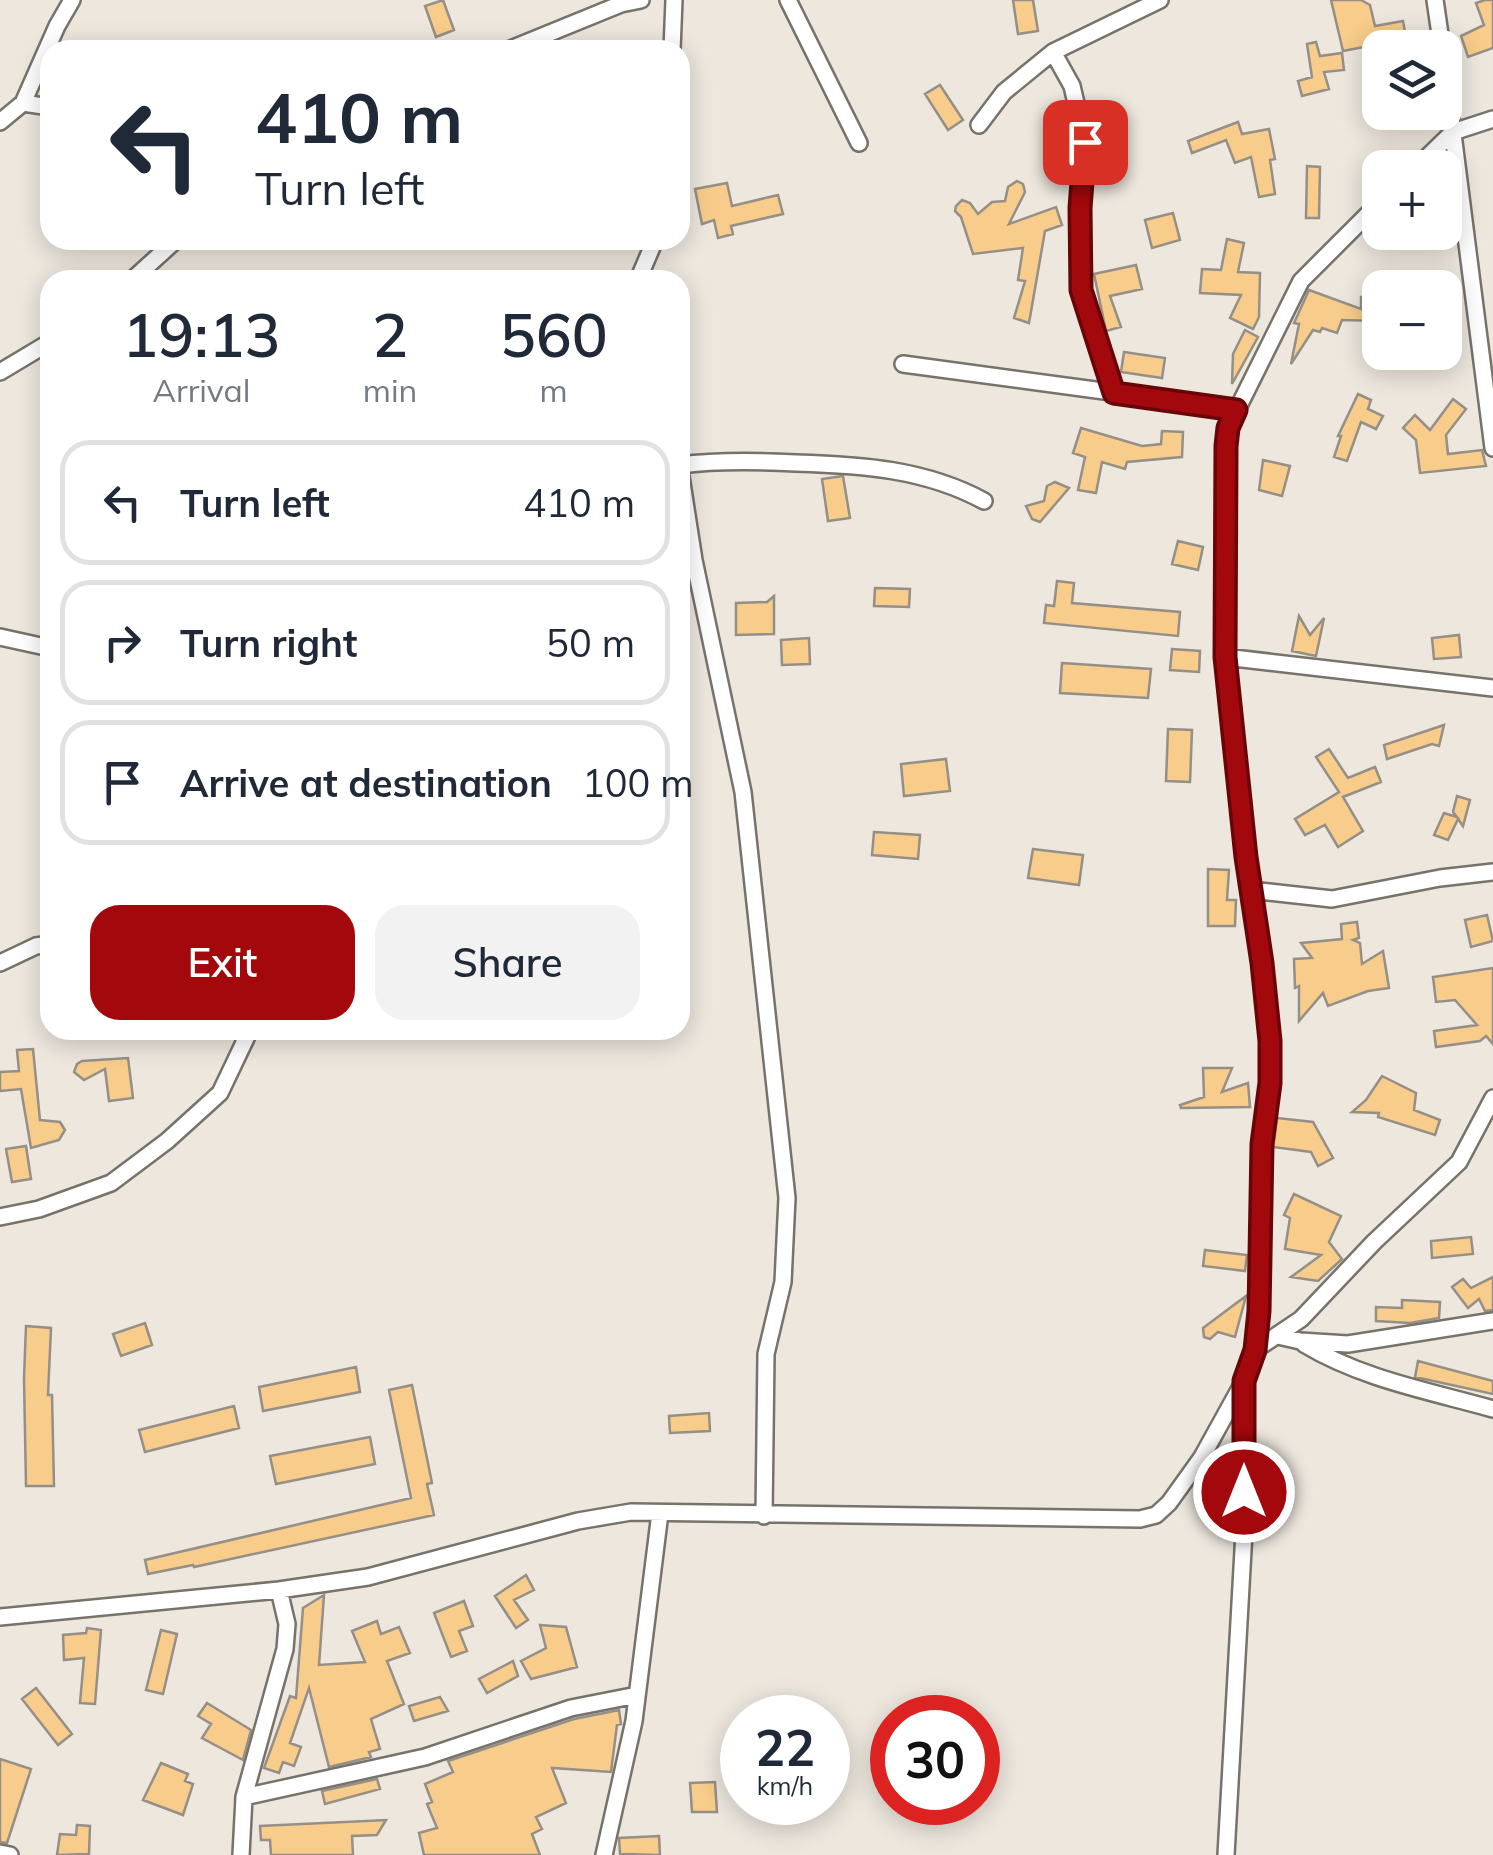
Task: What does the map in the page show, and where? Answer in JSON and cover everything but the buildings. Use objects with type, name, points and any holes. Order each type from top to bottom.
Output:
[{"type":"street","points":[[51,40],[72,0]]},
{"type":"street","points":[[532,40],[620,4],[641,0]]},
{"type":"street","points":[[672,40],[674,0]]},
{"type":"street","points":[[788,0],[859,143]]},
{"type":"street","points":[[980,125],[1004,92],[1053,52],[1160,0]]},
{"type":"street","points":[[1435,0],[1439,30]]},
{"type":"street","points":[[1053,52],[1072,86],[1085,142],[1080,208],[1081,290],[1114,393]]},
{"type":"street","points":[[0,122],[23,103],[40,64]]},
{"type":"street","points":[[23,103],[40,106]]},
{"type":"street","points":[[1434,150],[1453,132],[1493,120]]},
{"type":"street","points":[[1453,132],[1493,448]]},
{"type":"street","points":[[0,1617],[368,1578],[578,1521],[631,1512],[1140,1520],[1156,1514],[1202,1458],[1244,1381],[1255,1350],[1262,1144],[1270,1055],[1225,657],[1228,428],[1301,281],[1362,220]]},
{"type":"street","points":[[143,270],[165,250]]},
{"type":"street","points":[[0,372],[40,348]]},
{"type":"street","points":[[903,364],[1236,410]]},
{"type":"street","points":[[690,466],[716,460],[862,465],[953,484],[984,501]]},
{"type":"street","points":[[690,534],[742,792],[787,1198],[784,1282],[766,1354],[764,1516]]},
{"type":"street","points":[[0,637],[40,646]]},
{"type":"street","points":[[1225,657],[1493,688]]},
{"type":"street","points":[[1251,890],[1332,899],[1493,872]]},
{"type":"street","points":[[0,964],[40,945]]},
{"type":"street","points":[[0,1217],[111,1184],[220,1093],[245,1040]]},
{"type":"street","points":[[1255,1350],[1301,1319],[1374,1242],[1459,1162],[1493,1098]]},
{"type":"street","points":[[1278,1336],[1348,1344],[1493,1322]]},
{"type":"street","points":[[1300,1341],[1336,1364],[1493,1410]]},
{"type":"street","points":[[1226,1855],[1244,1532],[1244,1381]]},
{"type":"street","points":[[604,1855],[637,1695],[660,1513]]},
{"type":"street","points":[[240,1855],[244,1797],[285,1649],[287,1624],[279,1590]]},
{"type":"street","points":[[244,1797],[425,1758],[571,1708],[637,1695]]},
{"type":"street","points":[[0,1853],[10,1855]]},
{"type":"route","points":[[1085,142],[1080,208],[1081,290],[1114,393],[1236,410],[1226,446],[1225,657],[1270,1041],[1270,1083],[1262,1144],[1259,1311],[1255,1350],[1244,1381],[1244,1492]]}]
